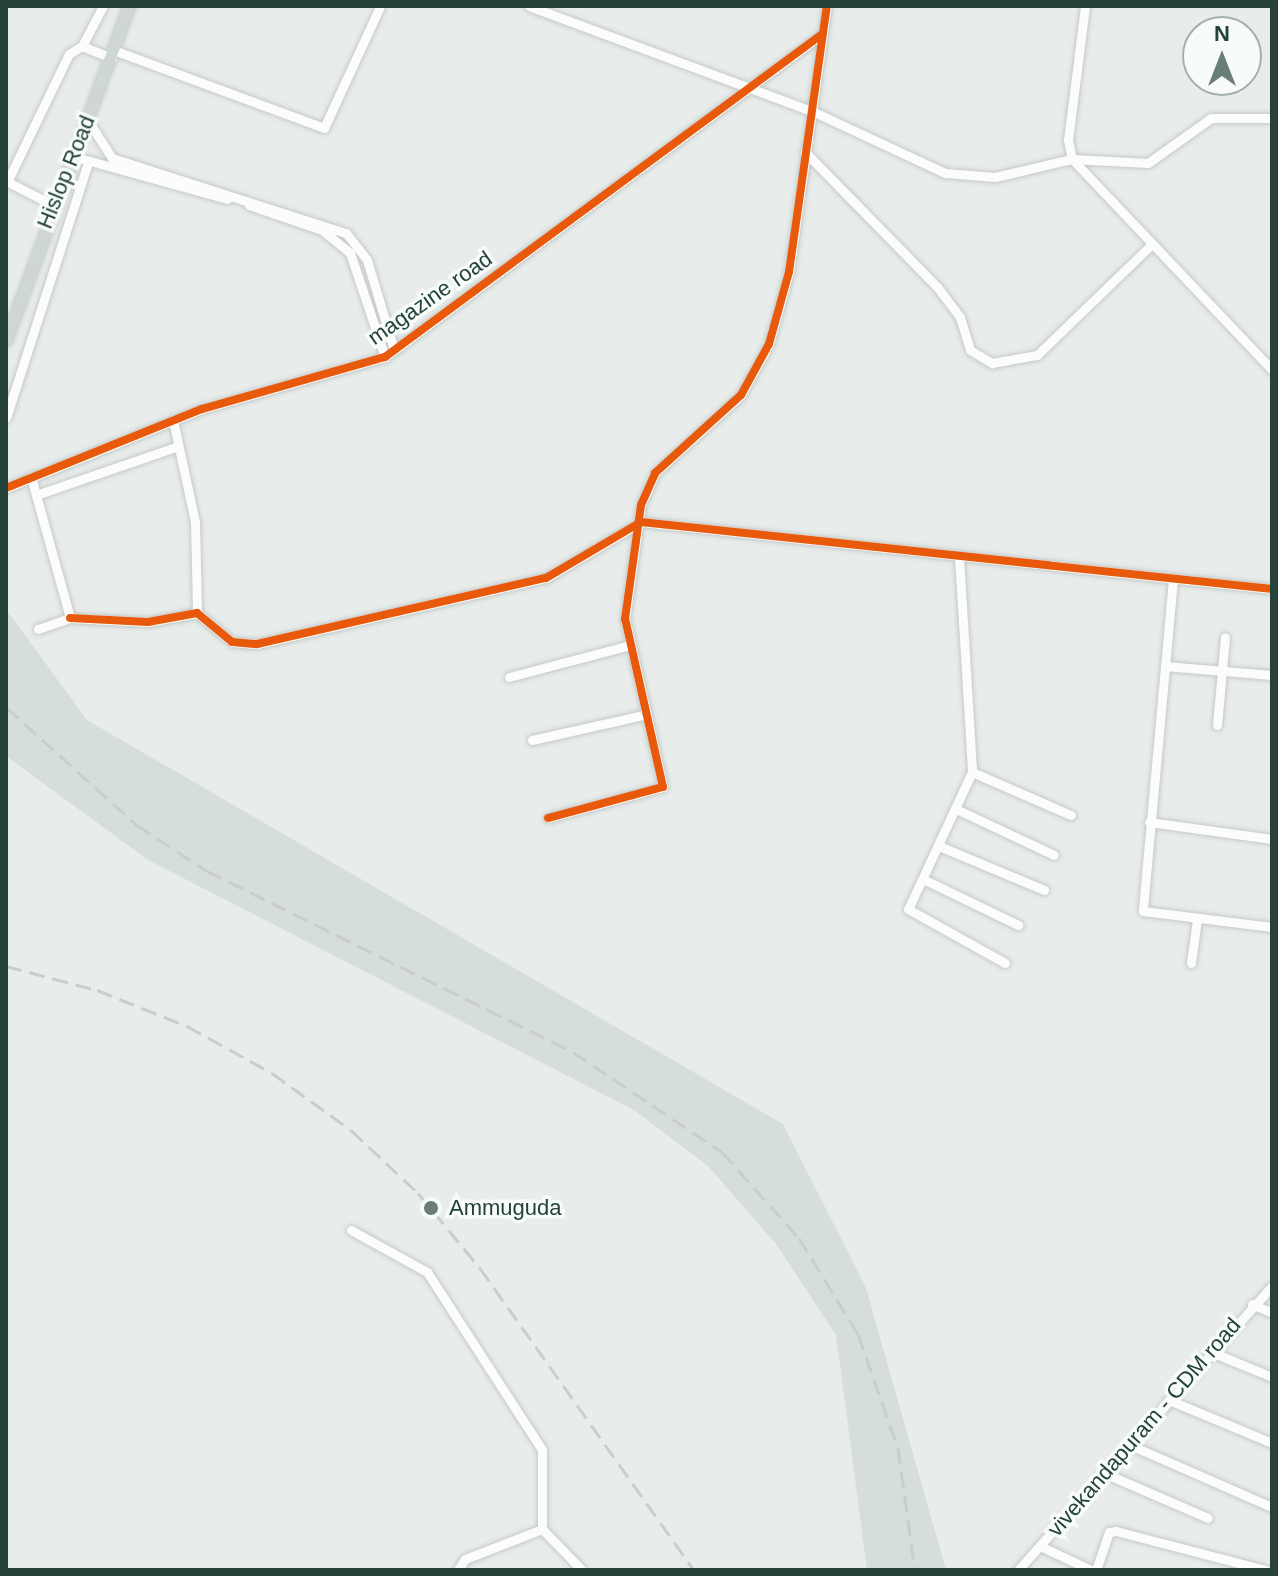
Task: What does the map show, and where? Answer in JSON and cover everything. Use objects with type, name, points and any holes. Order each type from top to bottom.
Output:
[{"type":"main road","name":"Hislop Road","points":[[6,340],[51,204],[114,55],[129,6]]},
{"type":"street","points":[[51,204],[7,181],[69,54],[82,46],[103,6]]},
{"type":"street","points":[[82,46],[324,128],[380,6]]},
{"type":"street","points":[[529,6],[812,111],[945,173],[995,177],[1072,159],[1148,163],[1211,118],[1272,118]]},
{"type":"street","points":[[548,818],[659,793],[663,780],[630,645],[625,607],[641,522],[655,473],[741,395],[769,344],[786,286],[827,6]]},
{"type":"street","points":[[1085,6],[1068,140],[1072,159],[1272,370]]},
{"type":"street","name":"magazine road","points":[[6,488],[173,420],[385,357],[821,35]]},
{"type":"street","points":[[87,119],[112,158],[211,191]]},
{"type":"street","points":[[805,152],[929,278],[960,317],[970,350],[992,363],[1037,355],[1151,245]]},
{"type":"street","name":"magazine road","points":[[72,156],[88,163],[261,205],[322,230],[350,253],[385,357]]},
{"type":"street","points":[[6,418],[88,163]]},
{"type":"street","points":[[261,205],[318,218],[355,240],[394,350]]},
{"type":"street","points":[[173,420],[195,522],[197,613],[232,642],[257,644],[546,578],[641,522],[1272,589]]},
{"type":"street","points":[[36,495],[178,446]]},
{"type":"street","points":[[31,477],[70,618]]},
{"type":"street","points":[[959,557],[972,772],[923,879],[910,916],[1005,963]]},
{"type":"street","points":[[1173,579],[1143,911],[1272,927]]},
{"type":"street","points":[[38,629],[70,618],[148,622],[197,613]]},
{"type":"street","points":[[1217,725],[1225,637]]},
{"type":"street","points":[[509,677],[630,645]]},
{"type":"street","points":[[1165,666],[1272,675]]},
{"type":"street","points":[[532,740],[647,714]]},
{"type":"street","points":[[972,772],[1071,815]]},
{"type":"street","points":[[956,809],[1054,855]]},
{"type":"street","points":[[1149,822],[1272,839]]},
{"type":"street","points":[[939,846],[1044,890]]},
{"type":"street","points":[[923,879],[1018,925]]},
{"type":"street","points":[[1191,963],[1197,920]]},
{"type":"street","points":[[351,1230],[427,1272],[542,1450],[542,1529],[582,1570]]},
{"type":"street","name":"vivekandapuram - CDM road","points":[[1018,1570],[1209,1351],[1272,1286]]},
{"type":"street","points":[[1252,1304],[1272,1313]]},
{"type":"street","points":[[1209,1351],[1272,1377]]},
{"type":"street","points":[[1169,1400],[1272,1443]]},
{"type":"street","points":[[1130,1445],[1272,1507]]},
{"type":"street","points":[[1104,1473],[1208,1518]]},
{"type":"street","points":[[458,1570],[465,1559],[542,1529]]},
{"type":"street","points":[[1040,1546],[1094,1570],[1109,1532],[1266,1570]]},
{"type":"street","points":[[1212,1570],[1216,1557]]},
{"type":"shaded area","points":[[6,609],[87,720],[783,1124],[866,1288],[946,1570],[867,1570],[836,1335],[776,1244],[708,1166],[634,1110],[148,860],[6,756]]},
{"type":"railway","points":[[6,707],[137,825],[207,871],[573,1052],[722,1152],[799,1238],[858,1334],[898,1448],[915,1570]]},
{"type":"railway","points":[[6,966],[97,990],[187,1026],[272,1073],[351,1130],[418,1193],[480,1268],[694,1570]]},
{"type":"cycle path","points":[[548,818],[663,787],[625,619],[641,505],[655,473],[741,395],[769,344],[789,272],[827,6]]},
{"type":"cycle path","points":[[6,488],[202,409],[385,357],[821,35]]},
{"type":"cycle path","points":[[70,618],[148,622],[197,613],[232,642],[257,644],[546,578],[641,522],[1272,589]]},
{"type":"place","name":"Ammuguda","points":[[431,1208]]}]
